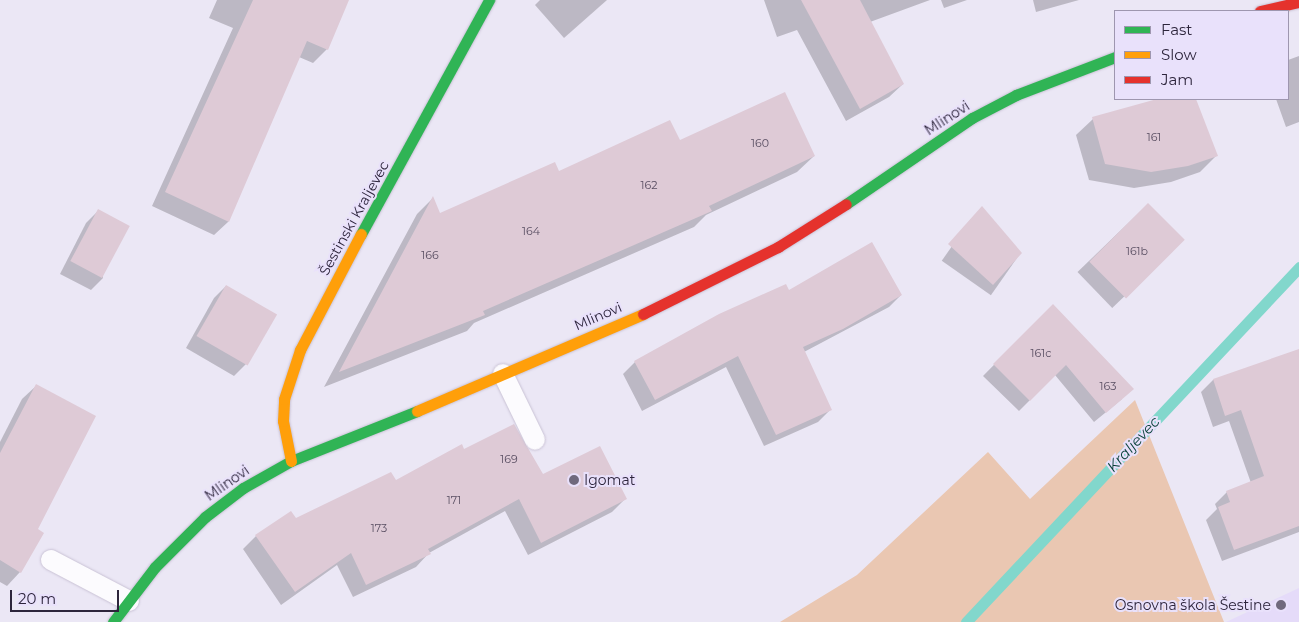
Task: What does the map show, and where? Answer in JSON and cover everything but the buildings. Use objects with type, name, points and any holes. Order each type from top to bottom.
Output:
[{"type":"main road","name":"Šestinski Kraljevec","points":[[291,461],[283,421],[284,399],[300,350],[489,0]]},
{"type":"main road","points":[[1264,10],[1299,2]]},
{"type":"main road","name":"Mlinovi","points":[[113,622],[155,567],[205,517],[243,488],[291,461],[503,374],[677,299],[778,247],[879,183],[972,118],[1016,95],[1114,57]]},
{"type":"lane","points":[[503,374],[535,440]]},
{"type":"lane","points":[[51,560],[129,601]]},
{"type":"shaded area","points":[[1135,400],[1224,622],[780,622],[857,575],[988,452],[1030,499]]},
{"type":"shaded area","name":"Osnovna škola Šestine","points":[[1299,588],[1299,622],[1226,622]]},
{"type":"waterway","name":"Kraljevec","points":[[966,622],[1299,267]]},
{"type":"traffic: fast","points":[[361,234],[489,0]]},
{"type":"traffic: fast","points":[[846,204],[972,118],[1016,95],[1114,57]]},
{"type":"traffic: fast","points":[[113,622],[155,567],[205,517],[243,488],[291,461],[417,411]]},
{"type":"traffic: slow","points":[[291,461],[283,421],[284,399],[300,350],[361,234]]},
{"type":"traffic: slow","points":[[417,411],[643,314]]},
{"type":"traffic: jam","points":[[1264,10],[1299,2]]},
{"type":"traffic: jam","points":[[643,314],[778,247],[846,204]]},
{"type":"place","name":"Igomat","points":[[574,480]]},
{"type":"place","name":"Osnovna škola Šestine","points":[[1281,605]]}]
